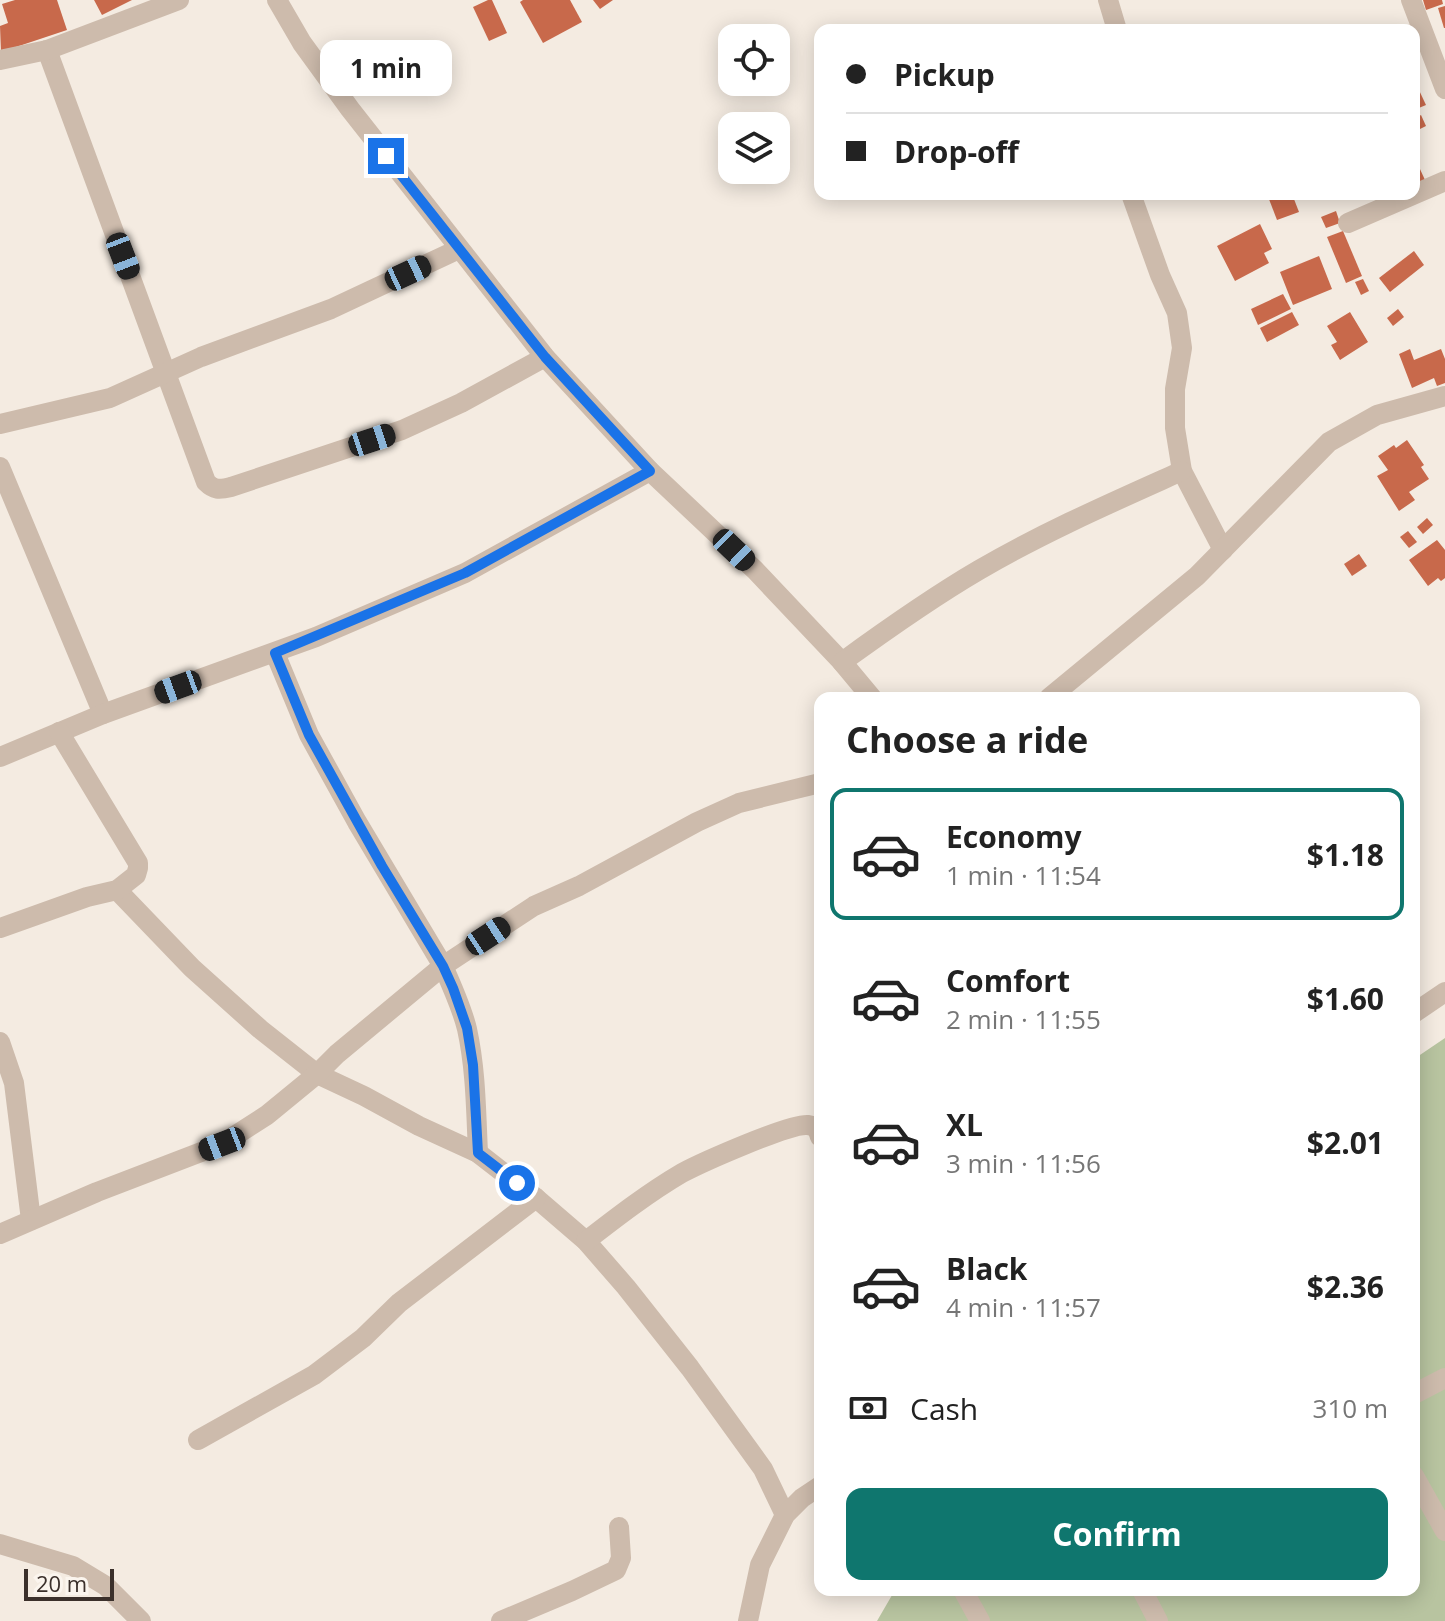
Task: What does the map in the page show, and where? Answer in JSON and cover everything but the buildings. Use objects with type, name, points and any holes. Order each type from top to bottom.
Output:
[{"type":"street","points":[[0,60],[47,50],[179,0]]},
{"type":"street","points":[[277,0],[302,43],[334,87],[545,357],[650,471],[755,570],[867,692]]},
{"type":"street","points":[[1108,0],[1115,24]]},
{"type":"street","points":[[1411,0],[1445,89]]},
{"type":"street","points":[[47,50],[206,482],[213,488],[221,489],[402,430],[461,403],[545,357]]},
{"type":"street","points":[[1420,192],[1445,181]]},
{"type":"street","points":[[1133,200],[1177,313],[1182,348],[1175,389],[1175,428],[1182,471],[1223,550]]},
{"type":"street","points":[[1348,223],[1401,200]]},
{"type":"street","points":[[0,424],[110,398],[201,357],[331,309],[459,249]]},
{"type":"street","points":[[1056,692],[1197,576],[1329,442],[1377,415],[1445,396]]},
{"type":"street","points":[[0,467],[103,714]]},
{"type":"street","points":[[0,757],[103,714],[275,653],[465,573],[650,471]]},
{"type":"street","points":[[842,662],[978,571],[1053,530],[1182,471]]},
{"type":"street","points":[[275,653],[309,735],[453,988],[467,1028],[473,1065],[478,1153]]},
{"type":"street","points":[[0,928],[87,897],[117,890],[136,875],[138,863],[59,732]]},
{"type":"street","points":[[0,1234],[97,1192],[222,1144],[267,1115],[443,966],[534,906],[739,803],[814,784]]},
{"type":"street","points":[[117,890],[192,968],[260,1029],[317,1074],[478,1153],[586,1241],[690,1368],[763,1469],[785,1515]]},
{"type":"street","points":[[1420,1009],[1445,992]]},
{"type":"street","points":[[0,1042],[14,1083],[31,1220]]},
{"type":"street","points":[[586,1241],[683,1172],[797,1126],[814,1127]]},
{"type":"street","points":[[198,1440],[314,1375],[363,1338],[399,1303],[536,1198]]},
{"type":"street","points":[[1420,1391],[1445,1378]]},
{"type":"street","points":[[1420,1487],[1445,1531]]},
{"type":"street","points":[[748,1621],[760,1565],[785,1515],[814,1491]]},
{"type":"street","points":[[501,1621],[616,1570],[621,1558],[619,1527]]},
{"type":"street","points":[[0,1544],[73,1566],[106,1586],[141,1621]]},
{"type":"street","points":[[966,1596],[980,1621]]},
{"type":"street","points":[[1145,1596],[1158,1621]]},
{"type":"green space","points":[[1445,1038],[1445,1621],[877,1621],[892,1596],[1420,1596],[1420,1055]]},
{"type":"route","points":[[386,156],[545,357],[650,471],[465,573],[275,653],[309,735],[453,988],[467,1028],[473,1065],[478,1153],[517,1183]]}]
